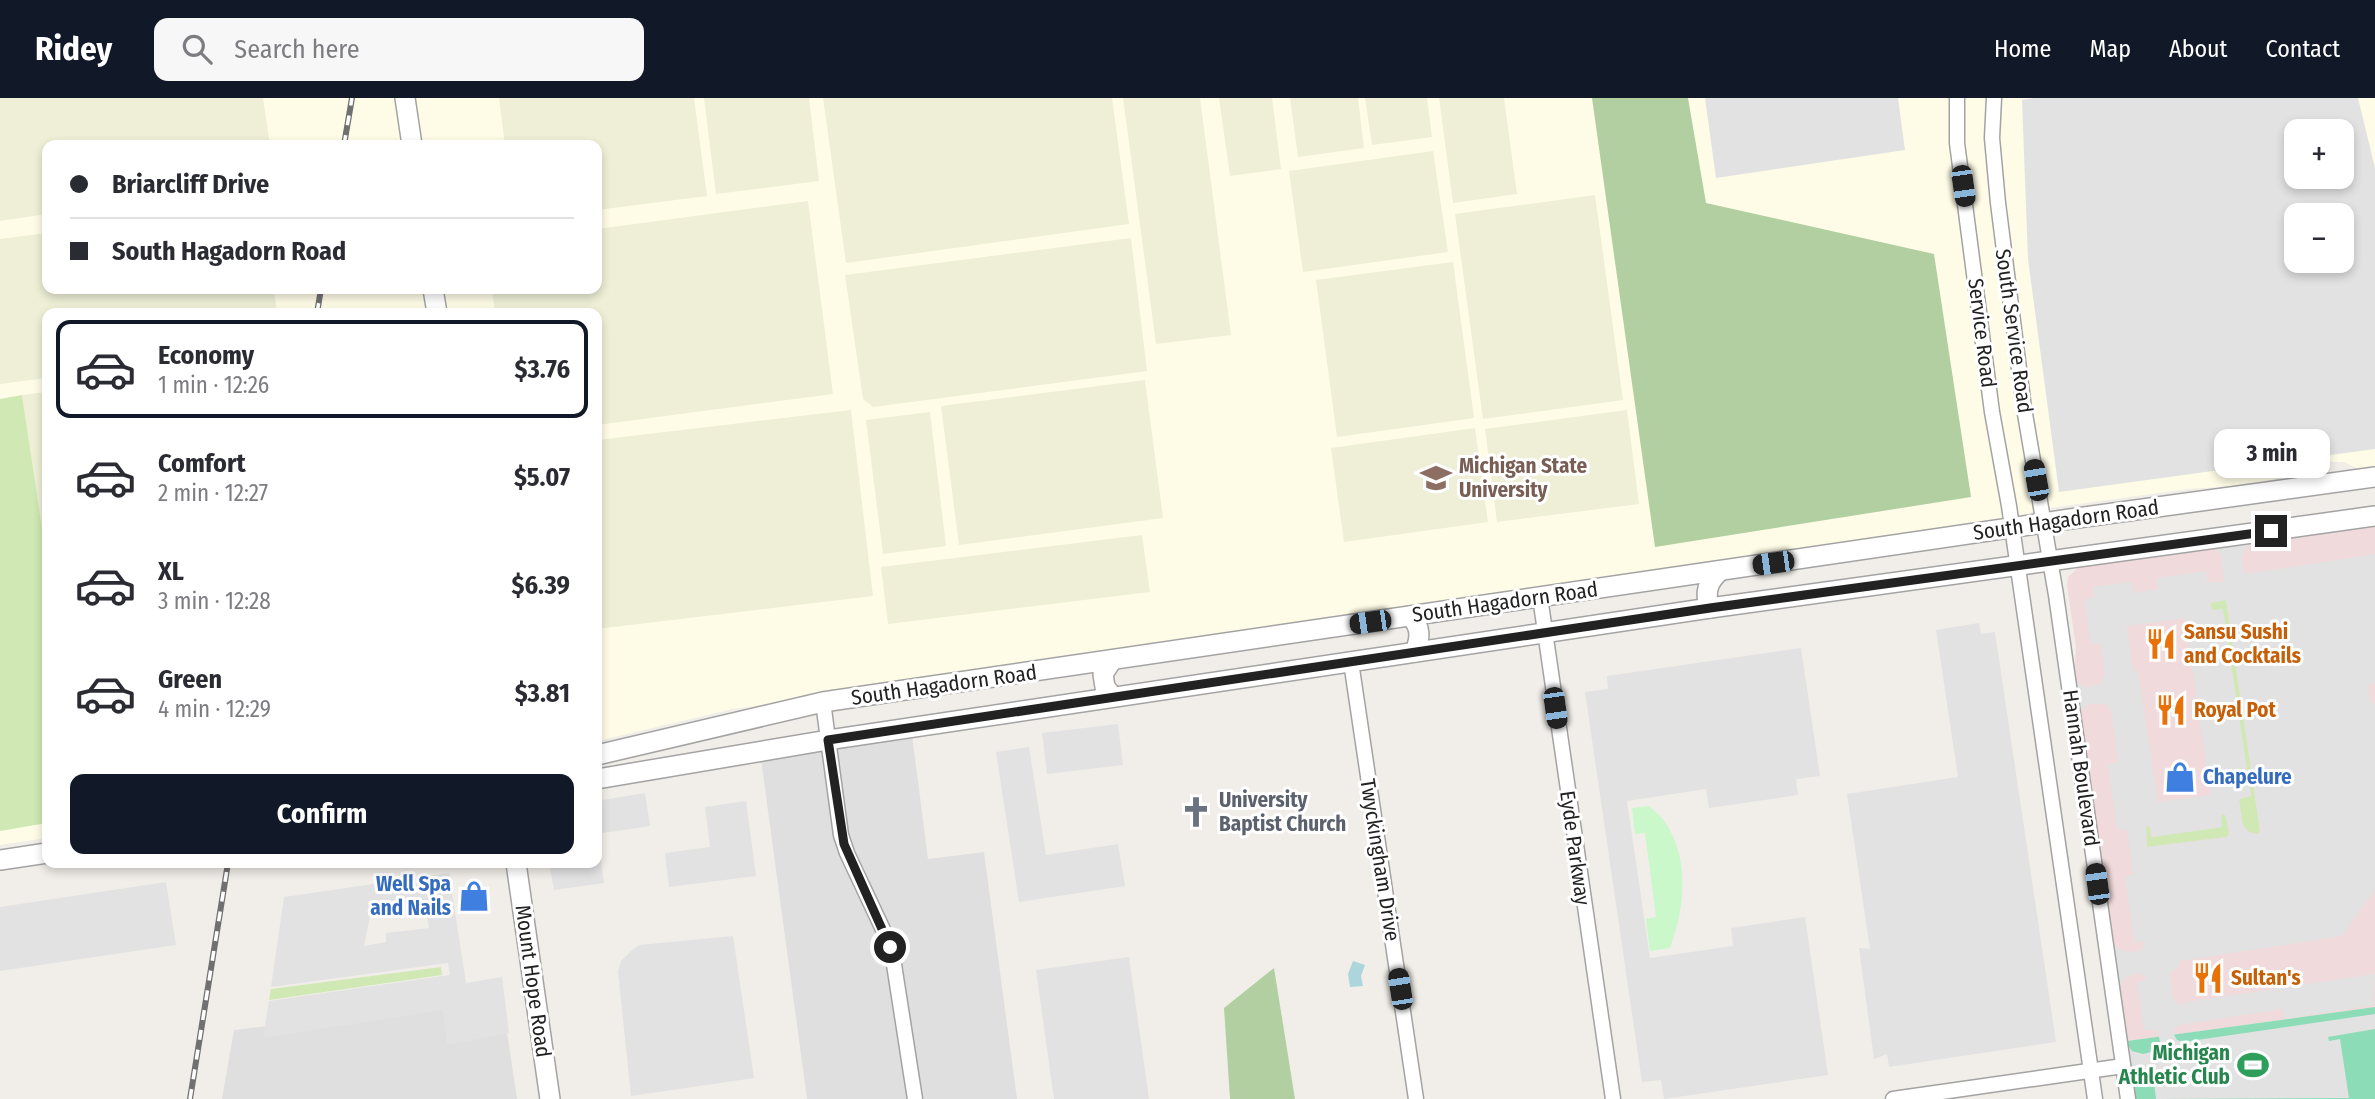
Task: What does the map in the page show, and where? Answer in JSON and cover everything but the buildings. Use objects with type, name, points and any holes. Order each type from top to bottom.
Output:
[{"type":"street","points":[[405,98],[411,140]]},
{"type":"street","name":"Service Road","points":[[1957,98],[1957,143],[1992,412],[2017,567]]},
{"type":"street","name":"South Service Road","points":[[1994,98],[1992,138],[2001,232],[2024,408],[2051,562]]},
{"type":"street","name":"South Hagadorn Road","points":[[602,754],[823,702],[2375,477]]},
{"type":"street","name":"South Hagadorn Road","points":[[602,778],[828,740],[1710,608],[2375,516]]},
{"type":"street","name":"Hannah Boulevard","points":[[2051,562],[2128,1099]]},
{"type":"street","name":"Hannah Boulevard","points":[[2017,567],[2095,1099]]},
{"type":"street","points":[[1710,608],[1708,586],[1720,571]]},
{"type":"street","name":"Eyde Parkway","points":[[1539,597],[1613,1099]]},
{"type":"street","points":[[1410,616],[1416,622],[1419,632],[1420,640],[1415,652]]},
{"type":"street","points":[[1112,660],[1103,674],[1105,687],[1113,698]]},
{"type":"street","name":"Twyckingham Drive","points":[[1351,662],[1416,1099]]},
{"type":"street","points":[[823,702],[844,844],[886,936],[893,958],[915,1099]]},
{"type":"street","points":[[0,860],[42,854]]},
{"type":"street","name":"Mount Hope Road","points":[[517,868],[550,1099]]},
{"type":"street","points":[[1893,1099],[2123,1066]]},
{"type":"shaded area","name":"Michigan State University","points":[[0,98],[2375,98],[2375,470],[2363,471],[2344,462],[2329,462],[2253,485],[2188,489],[2034,510],[2028,516],[1993,523],[733,709],[602,740],[602,308],[42,308],[42,839],[0,845]]},
{"type":"shaded area","points":[[1705,98],[1898,98],[1905,150],[1716,178]]},
{"type":"shaded area","points":[[2358,98],[2375,168],[2375,449],[2059,492],[2028,259],[2022,100]]},
{"type":"shaded area","points":[[2375,525],[2375,1007],[2127,1041],[2074,677],[2076,647],[2068,577],[2079,567]]},
{"type":"shaded area","points":[[2253,542],[2245,549],[2242,557],[2245,574],[2375,554],[2375,683],[2368,686],[2370,701],[2375,704],[2375,890],[2342,936],[2180,961],[2178,968],[2172,971],[2170,976],[2172,997],[2176,1003],[2183,1005],[2186,1002],[2375,974],[2374,1005],[2285,1019],[2282,1009],[2179,1025],[2174,1030],[2174,1035],[2177,1040],[2183,1042],[2375,1014],[2375,1029],[2328,1037],[2329,1041],[2340,1039],[2349,1098],[2156,1099],[2154,1082],[2163,1081],[2164,1075],[2155,1070],[2136,1078],[2133,1086],[2127,1044],[2132,1051],[2143,1054],[2155,1051],[2160,1041],[2157,1030],[2144,1030],[2137,982],[2146,980],[2145,976],[2140,973],[2128,976],[2119,991],[2112,941],[2118,949],[2127,952],[2141,951],[2146,943],[2134,943],[2125,876],[2133,874],[2127,829],[2117,830],[2108,764],[2118,760],[2111,711],[2105,704],[2089,704],[2082,709],[2080,717],[2075,680],[2085,687],[2098,685],[2105,676],[2101,646],[2098,643],[2091,644],[2084,600],[2094,597],[2093,587],[2131,582],[2135,593],[2158,589],[2157,578],[2206,571],[2208,582],[2224,582],[2221,554],[2214,548]],"holes":[[[2226,600],[2260,831],[2258,834],[2248,832],[2243,826],[2239,799],[2251,796],[2230,658],[2218,658],[2218,650],[2229,648],[2223,609],[2212,610],[2210,603]],[[2185,618],[2211,795],[2158,802],[2138,671],[2133,672],[2127,626]],[[2223,814],[2226,816],[2229,834],[2227,837],[2147,847],[2146,826],[2150,827],[2152,837],[2222,827]]]},
{"type":"shaded area","points":[[1979,623],[1981,634],[1995,632],[2056,1042],[1889,1067],[1887,1054],[1874,1059],[1859,948],[1870,949],[1847,794],[1958,777],[1936,630]]},
{"type":"shaded area","points":[[1801,648],[1820,776],[1796,779],[1798,795],[1709,808],[1706,789],[1627,801],[1650,958],[1733,946],[1731,928],[1805,917],[1828,1075],[1664,1099],[1661,1080],[1642,1082],[1585,692],[1608,689],[1607,676]]},
{"type":"shaded area","points":[[1118,724],[1123,765],[1047,774],[1042,733]]},
{"type":"shaded area","points":[[912,735],[928,859],[984,852],[1017,1099],[807,1099],[761,759]]},
{"type":"shaded area","points":[[1029,747],[1046,855],[1118,844],[1125,886],[1019,902],[996,752]]},
{"type":"shaded area","points":[[645,793],[650,826],[602,833],[602,800]]},
{"type":"shaded area","points":[[746,801],[756,876],[669,887],[665,853],[710,847],[705,807]]},
{"type":"shaded area","points":[[550,868],[602,868],[604,883],[554,890]]},
{"type":"shaded area","points":[[449,873],[466,983],[502,977],[509,1033],[447,1045],[443,1010],[263,1038],[269,1001],[450,975],[448,963],[271,987],[284,897]],"holes":[[[373,901],[378,901],[380,912],[425,905],[429,928],[386,933],[386,942],[364,946]]]},
{"type":"shaded area","points":[[166,882],[176,945],[0,971],[0,907]]},
{"type":"shaded area","points":[[733,936],[754,1078],[631,1096],[618,972],[621,961],[640,945]]},
{"type":"shaded area","points":[[1129,957],[1149,1099],[1054,1099],[1036,970]]},
{"type":"shaded area","points":[[502,998],[517,1099],[222,1099],[234,1030]]},
{"type":"green space","points":[[0,98],[263,98],[269,140],[42,140],[42,215],[0,221]]},
{"type":"green space","points":[[499,98],[694,98],[707,196],[602,209],[602,140],[504,140]]},
{"type":"green space","points":[[704,98],[809,98],[819,181],[716,194]]},
{"type":"green space","points":[[823,98],[1112,98],[1129,224],[846,263]]},
{"type":"green space","points":[[1123,98],[1200,98],[1231,335],[1156,344]]},
{"type":"green space","points":[[1219,98],[1272,98],[1281,169],[1230,176]]},
{"type":"green space","points":[[1290,98],[1358,98],[1364,148],[1298,157]]},
{"type":"green space","points":[[1365,98],[1427,98],[1432,137],[1372,145]]},
{"type":"green space","points":[[1439,98],[1504,98],[1517,194],[1453,203]]},
{"type":"green space","points":[[1592,98],[1688,98],[1706,203],[1934,254],[1971,497],[1655,547]]},
{"type":"green space","points":[[1433,151],[1448,252],[1303,272],[1289,171]]},
{"type":"green space","points":[[1595,195],[1623,400],[1483,419],[1455,214]]},
{"type":"green space","points":[[808,201],[833,394],[602,424],[602,308],[494,308],[493,294],[602,294],[602,228]]},
{"type":"green space","points":[[42,234],[42,294],[275,294],[276,308],[42,308],[42,379],[0,384],[0,239]]},
{"type":"green space","points":[[1131,238],[1147,371],[873,407],[863,399],[845,275]]},
{"type":"green space","points":[[1453,262],[1474,418],[1337,437],[1316,280]]},
{"type":"green space","points":[[1145,380],[1163,518],[959,545],[941,406]]},
{"type":"green space","points":[[42,393],[42,528],[22,395]]},
{"type":"green space","points":[[22,395],[42,528],[42,824],[0,831],[0,399]]},
{"type":"green space","points":[[851,410],[873,596],[602,628],[602,439]]},
{"type":"green space","points":[[1627,410],[1639,504],[1497,522],[1485,429]]},
{"type":"green space","points":[[930,412],[946,546],[883,554],[866,420]]},
{"type":"green space","points":[[1475,428],[1488,522],[1344,542],[1331,448]]},
{"type":"green space","points":[[1142,535],[1150,592],[888,624],[881,567]]},
{"type":"green space","points":[[2226,600],[2260,831],[2258,834],[2247,830],[2241,817],[2239,799],[2251,796],[2230,658],[2218,658],[2218,650],[2228,648],[2210,603]]},
{"type":"green space","points":[[1649,806],[1663,820],[1673,836],[1682,867],[1682,900],[1670,948],[1650,951],[1646,919],[1656,917],[1645,833],[1635,834],[1632,808]]},
{"type":"green space","points":[[2223,814],[2226,816],[2229,834],[2226,837],[2147,847],[2146,826],[2150,827],[2151,837],[2222,827]]},
{"type":"green space","points":[[441,967],[442,975],[269,1000],[271,989]]},
{"type":"green space","points":[[1274,968],[1295,1099],[1230,1099],[1224,1008]]},
{"type":"green space","name":"Michigan Athletic Club","points":[[2375,1007],[2375,1099],[2135,1099],[2127,1041]]},
{"type":"water","points":[[1353,961],[1365,965],[1361,976],[1363,986],[1350,987],[1348,974]]},
{"type":"railway","points":[[345,140],[352,98]]},
{"type":"railway","points":[[318,308],[320,294]]},
{"type":"railway","points":[[190,1099],[227,868]]},
{"type":"place","name":"Michigan State University","points":[[1436,478]]},
{"type":"place","name":"Sansu Sushi and Cocktails","points":[[2161,644]]},
{"type":"place","name":"Royal Pot","points":[[2171,710]]},
{"type":"place","name":"Chapelure","points":[[2180,777]]},
{"type":"place","name":"University Baptist Church","points":[[1196,812]]},
{"type":"place","name":"Well Spa and Nails","points":[[474,896]]},
{"type":"place","name":"Sultan's","points":[[2208,978]]},
{"type":"place","name":"Michigan Athletic Club","points":[[2253,1065]]},
{"type":"route","points":[[890,947],[844,844],[828,740],[1710,608],[2271,531]]}]
